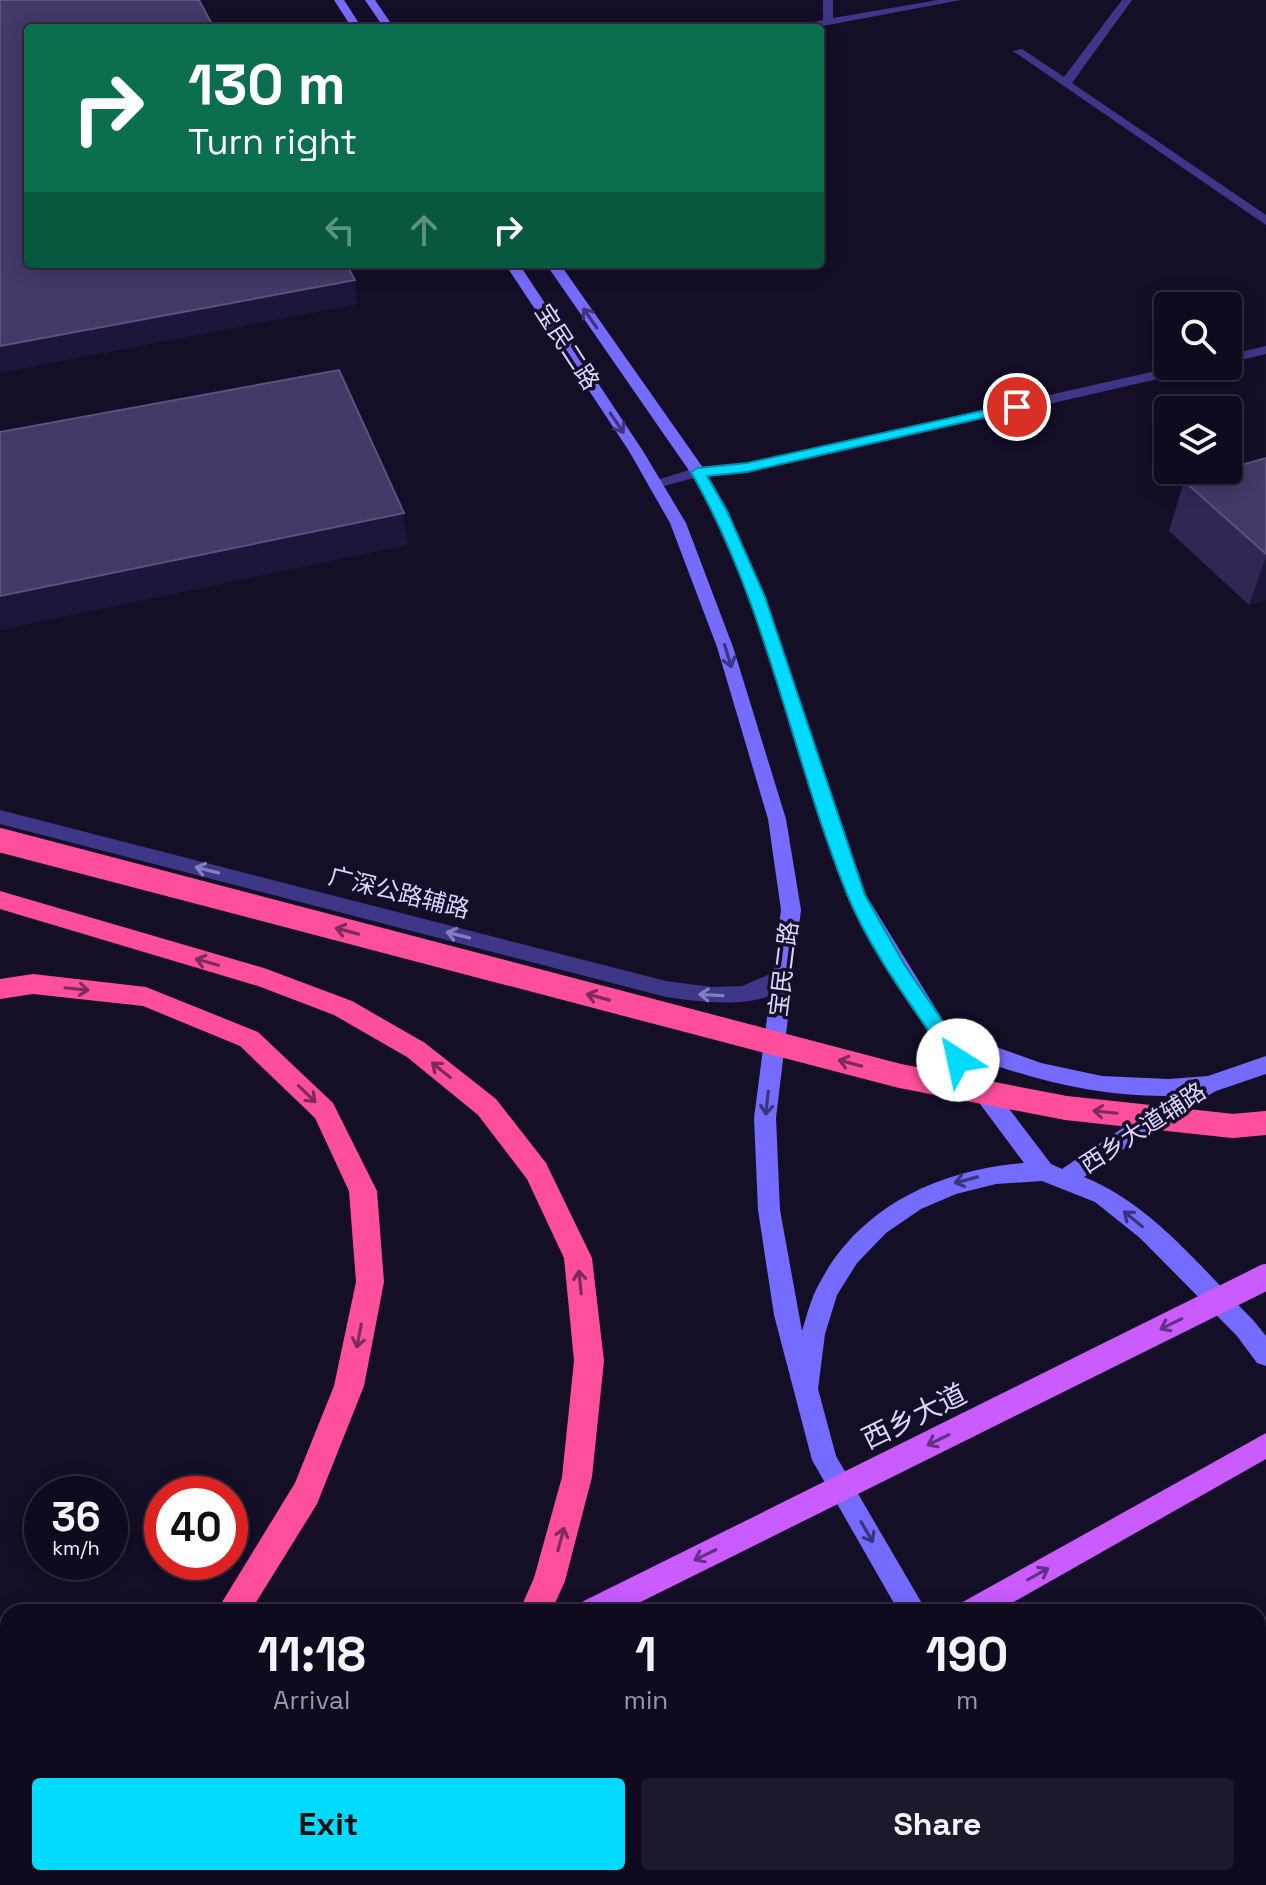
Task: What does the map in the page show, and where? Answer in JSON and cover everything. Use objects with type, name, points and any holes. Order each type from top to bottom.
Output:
[{"type":"highway","points":[[0,840],[900,1076],[1066,1108],[1233,1126],[1266,1123]]},
{"type":"highway","points":[[0,900],[264,978],[343,1008],[416,1050],[487,1107],[537,1171],[578,1258],[589,1361],[577,1477],[549,1581],[539,1604]]},
{"type":"highway","points":[[0,989],[33,984],[146,997],[249,1039],[324,1111],[363,1191],[370,1282],[349,1386],[306,1493],[237,1604]]},
{"type":"main road","name":"西乡大道","points":[[607,1604],[1266,1277]]},
{"type":"main road","points":[[984,1604],[1266,1445]]},
{"type":"street","points":[[339,0],[354,24]]},
{"type":"street","points":[[370,0],[386,24]]},
{"type":"street","points":[[828,0],[828,22]]},
{"type":"street","points":[[816,24],[956,0]]},
{"type":"street","points":[[1065,84],[1127,0]]},
{"type":"street","points":[[1018,51],[1266,221]]},
{"type":"street","name":"宝民二路","points":[[515,268],[656,483],[700,574],[777,819],[791,910],[765,1118],[769,1210],[786,1315],[825,1460],[909,1604]]},
{"type":"street","name":"宝民二路","points":[[556,268],[698,472],[720,511],[757,597],[857,896],[941,1035],[1043,1171]]},
{"type":"street","points":[[1242,356],[1266,350]]},
{"type":"street","points":[[656,483],[698,472],[747,468],[1154,376]]},
{"type":"street","name":"广深公路辅路","points":[[0,817],[666,989],[739,996],[768,988],[784,976]]},
{"type":"street","points":[[941,1035],[1029,1070],[1074,1082],[1119,1089],[1208,1085]]},
{"type":"street","name":"西乡大道辅路","points":[[1066,1178],[1148,1120],[1208,1085],[1266,1065]]},
{"type":"street","name":"西乡大道辅路","points":[[810,1412],[809,1361],[820,1314],[837,1270],[864,1235],[892,1211],[964,1179],[1011,1171],[1043,1171]]},
{"type":"street","points":[[1043,1171],[1103,1195],[1148,1231],[1245,1328],[1266,1355]]},
{"type":"building","points":[[0,0],[199,0],[212,24],[24,24],[24,268],[348,268],[355,280],[0,346]]},
{"type":"building","points":[[339,370],[404,513],[0,596],[0,432]]},
{"type":"building","points":[[1266,458],[1266,554],[1187,484],[1242,484],[1242,465]]},
{"type":"route","points":[[958,1060],[898,969],[857,896],[757,597],[720,511],[698,472],[747,468],[1017,407]]}]
